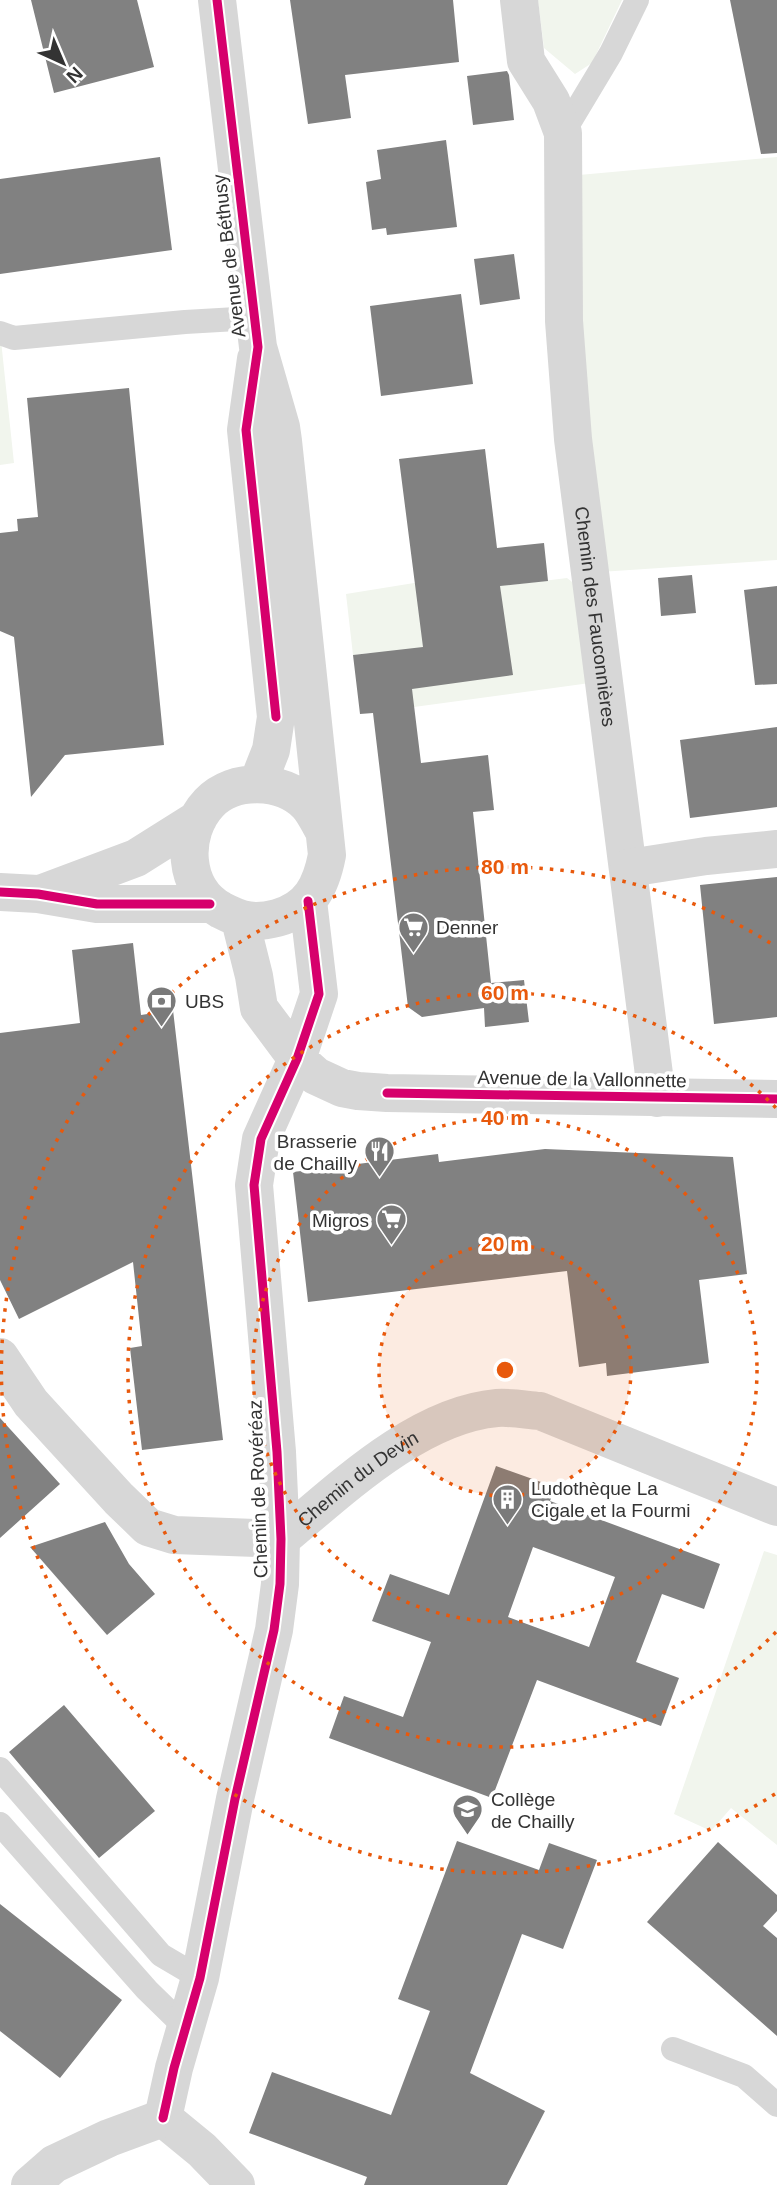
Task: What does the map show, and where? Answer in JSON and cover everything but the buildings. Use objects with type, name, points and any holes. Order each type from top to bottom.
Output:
[{"type":"street","name":"Avenue de Béthusy","points":[[217,0],[256,333],[283,441],[327,855],[322,880],[308,901]]},
{"type":"street","name":"Chemin des Fauconnières","points":[[519,0],[526,61],[551,101],[563,133],[564,321],[573,439],[657,1098]]},
{"type":"street","name":"Avenue de Béthusy","points":[[256,333],[246,430],[276,717],[271,750],[258,783]]},
{"type":"street","points":[[297,1059],[259,1008],[254,976],[225,912],[199,889],[190,870],[189,843],[198,819],[210,802],[229,790],[258,783],[281,787],[307,804],[324,831]]},
{"type":"street","points":[[38,894],[136,858],[198,819]]},
{"type":"street","points":[[629,868],[777,849]]},
{"type":"street","points":[[0,892],[38,894],[97,904],[225,912],[263,922],[288,915],[308,901]]},
{"type":"street","name":"Chemin de Rovéréaz","points":[[163,2118],[174,2068],[200,1978],[235,1799],[274,1630],[280,1584],[277,1452],[254,1185],[261,1139],[297,1059],[319,994],[308,901]]},
{"type":"street","name":"Avenue de la Vallonnette","points":[[297,1059],[316,1076],[342,1088],[358,1091],[777,1100]]},
{"type":"street","name":"Chemin du Devin","points":[[0,1357],[31,1403],[119,1499],[148,1527],[174,1535],[281,1539],[407,1440],[456,1417],[497,1408],[540,1411],[777,1507]]},
{"type":"street","points":[[30,2185],[54,2164],[109,2137],[163,2118],[202,2150],[236,2185]]},
{"type":"lane","points":[[563,133],[611,53],[637,0]]},
{"type":"lane","name":"Avenue de Béthusy","points":[[0,332],[14,338],[185,322],[256,333]]},
{"type":"lane","points":[[0,1769],[161,1955],[200,1978]]},
{"type":"lane","points":[[0,1824],[147,1990],[186,2028]]},
{"type":"lane","points":[[673,2049],[744,2076],[777,2105]]},
{"type":"shaded area","points":[[538,0],[622,0],[592,63],[575,74],[544,48]]},
{"type":"shaded area","points":[[777,157],[777,560],[600,572],[576,377],[579,175]]},
{"type":"shaded area","points":[[0,331],[14,463],[0,465]]},
{"type":"shaded area","points":[[507,547],[511,585],[567,578],[576,585],[590,683],[377,712],[369,653],[353,655],[346,594],[445,578],[443,556]]},
{"type":"shaded area","points":[[764,1551],[777,1555],[777,1845],[731,1808],[711,1831],[674,1814]]},
{"type":"cycle path","points":[[217,0],[258,347],[246,430],[276,717]]},
{"type":"cycle path","points":[[0,892],[38,894],[97,904],[210,904]]},
{"type":"cycle path","points":[[163,2118],[174,2068],[200,1978],[235,1799],[274,1630],[280,1584],[277,1452],[254,1185],[261,1139],[297,1059],[319,994],[308,901]]},
{"type":"cycle path","points":[[387,1093],[777,1099]]},
{"type":"place","name":"Denner","points":[[413,954]]},
{"type":"place","name":"UBS","points":[[162,1028]]},
{"type":"place","name":"Brasserie de Chailly","points":[[380,1179]]},
{"type":"place","name":"Migros","points":[[392,1247]]},
{"type":"place","name":"Ludothèque La Cigale et la Fourmi","points":[[508,1526]]},
{"type":"place","name":"Collège de Chailly","points":[[468,1837]]}]
